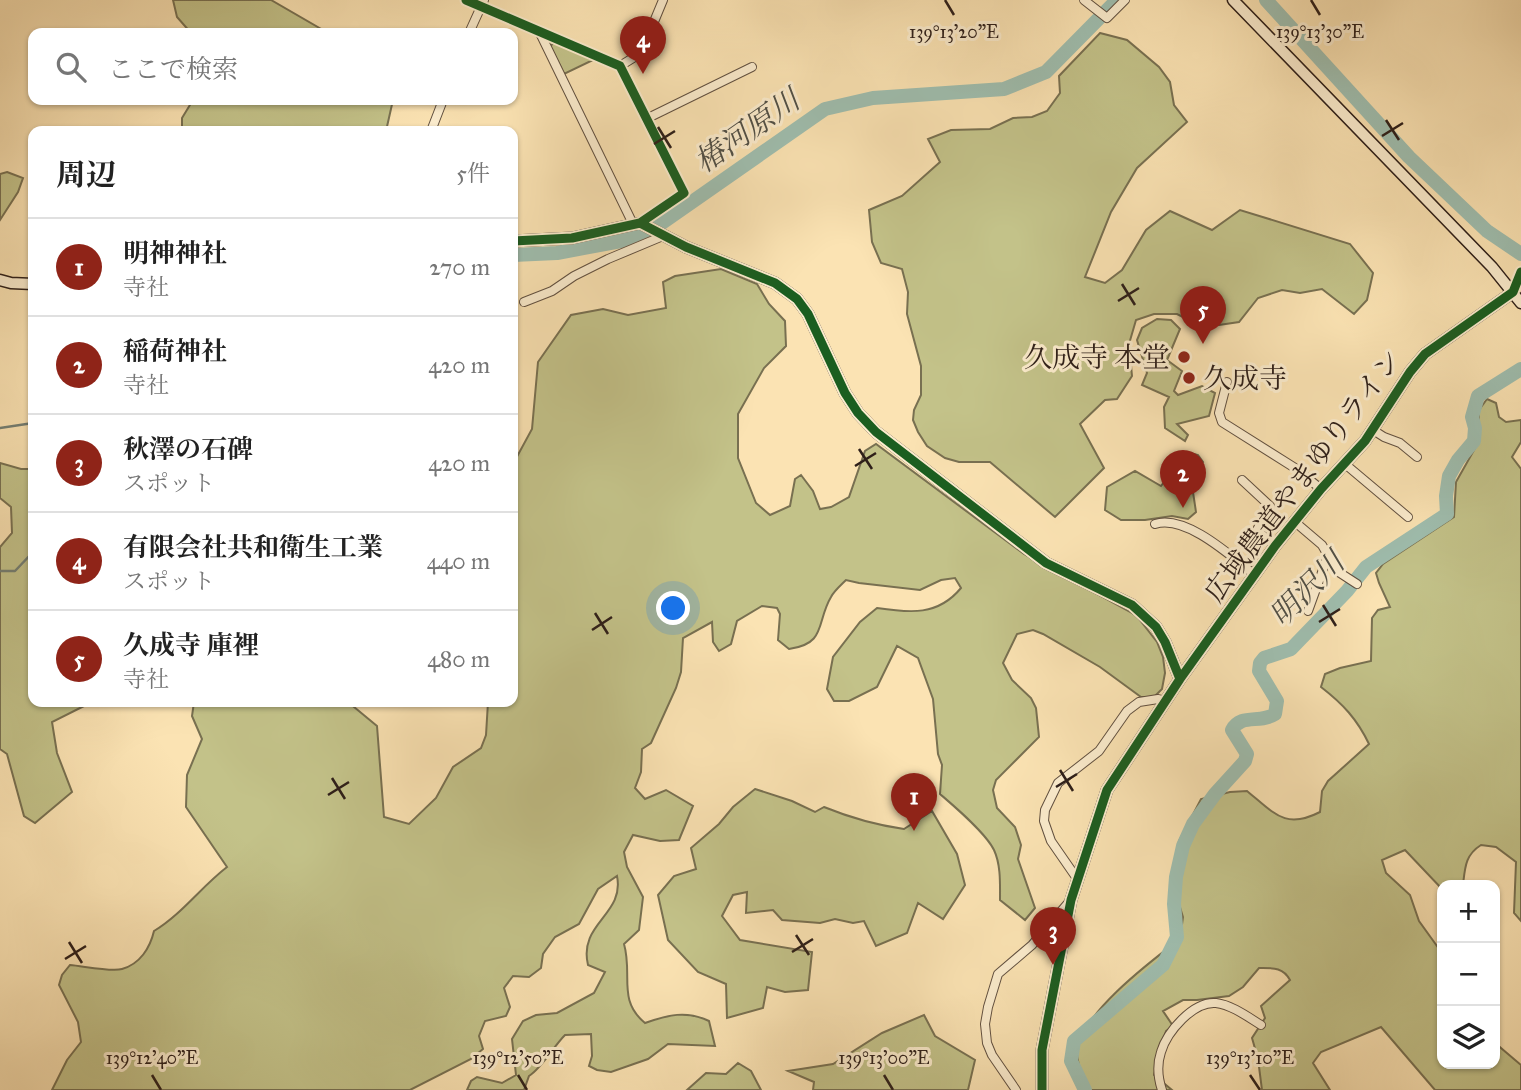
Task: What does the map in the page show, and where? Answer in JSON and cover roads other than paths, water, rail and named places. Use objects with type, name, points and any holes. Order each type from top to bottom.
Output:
[{"type":"street","points":[[466,0],[482,3],[621,66],[684,193],[636,223],[616,229],[572,237],[518,241]]},
{"type":"street","points":[[621,66],[641,53],[663,0]]},
{"type":"street","points":[[1084,0],[1107,18],[1125,0]]},
{"type":"street","points":[[1233,0],[1492,267],[1521,303]]},
{"type":"street","points":[[472,28],[482,3]]},
{"type":"street","points":[[539,31],[636,223],[764,277],[791,294],[813,324],[852,405],[876,432],[1046,564],[1132,605],[1156,627],[1180,679]]},
{"type":"street","points":[[648,118],[752,67]]},
{"type":"street","points":[[433,126],[441,105]]},
{"type":"street","points":[[524,302],[552,291],[574,276],[660,234]]},
{"type":"street","points":[[1513,292],[1521,272]]},
{"type":"street","points":[[0,280],[28,284]]},
{"type":"street","name":"広域農道やまゆりライン","points":[[1042,1090],[1044,1037],[1071,900],[1107,790],[1180,679],[1275,546],[1373,430],[1395,392],[1425,354],[1513,292]]},
{"type":"street","points":[[1227,383],[1219,413],[1222,422],[1295,468],[1321,489]]},
{"type":"street","points":[[1373,430],[1400,443],[1416,457]]},
{"type":"street","points":[[1345,464],[1408,517]]},
{"type":"street","points":[[1242,480],[1270,505],[1257,530],[1275,546]]},
{"type":"street","points":[[1155,524],[1163,521],[1188,527],[1228,552],[1255,575]]},
{"type":"street","points":[[1295,522],[1329,553],[1337,571],[1357,584]]},
{"type":"street","points":[[1308,611],[1329,553]]},
{"type":"street","points":[[1078,880],[1051,841],[1044,821],[1045,810],[1058,783],[1099,751],[1127,711],[1139,702],[1158,699],[1166,701]]},
{"type":"street","points":[[1016,1090],[987,1043],[985,1024],[988,1007],[998,974],[1032,945],[1071,900]]},
{"type":"street","points":[[1162,1090],[1159,1064],[1162,1049],[1181,1021],[1190,1013],[1208,1004],[1220,1004],[1261,1024]]},
{"type":"waterway","name":"椿河原川","points":[[518,255],[557,253],[621,241],[659,225],[825,109],[873,98],[1004,89],[1046,72],[1117,0]]},
{"type":"waterway","points":[[1266,0],[1409,157],[1487,231],[1521,254]]},
{"type":"waterway","name":"明沢川","points":[[1085,1090],[1071,1061],[1074,1041],[1163,965],[1177,937],[1174,904],[1176,877],[1183,846],[1193,824],[1215,794],[1245,761],[1247,754],[1232,730],[1240,722],[1275,714],[1277,701],[1259,671],[1260,663],[1264,658],[1291,649],[1347,591],[1366,567],[1447,514],[1449,476],[1474,441],[1472,417],[1478,396],[1521,369]]},
{"type":"waterway","points":[[0,428],[28,424]]},
{"type":"waterway","name":"椿河原川","points":[[0,571],[15,571],[28,557]]},
{"type":"place","name":"有限会社共和衛生工業","points":[[643,74]]},
{"type":"place","name":"久成寺 庫裡","points":[[1203,344]]},
{"type":"place","name":"久成寺 本堂","points":[[1184,357]]},
{"type":"place","name":"久成寺","points":[[1189,378]]},
{"type":"place","name":"稲荷神社","points":[[1183,508]]},
{"type":"place","name":"明神神社","points":[[914,831]]},
{"type":"place","name":"秋澤の石碑","points":[[1053,965]]}]
